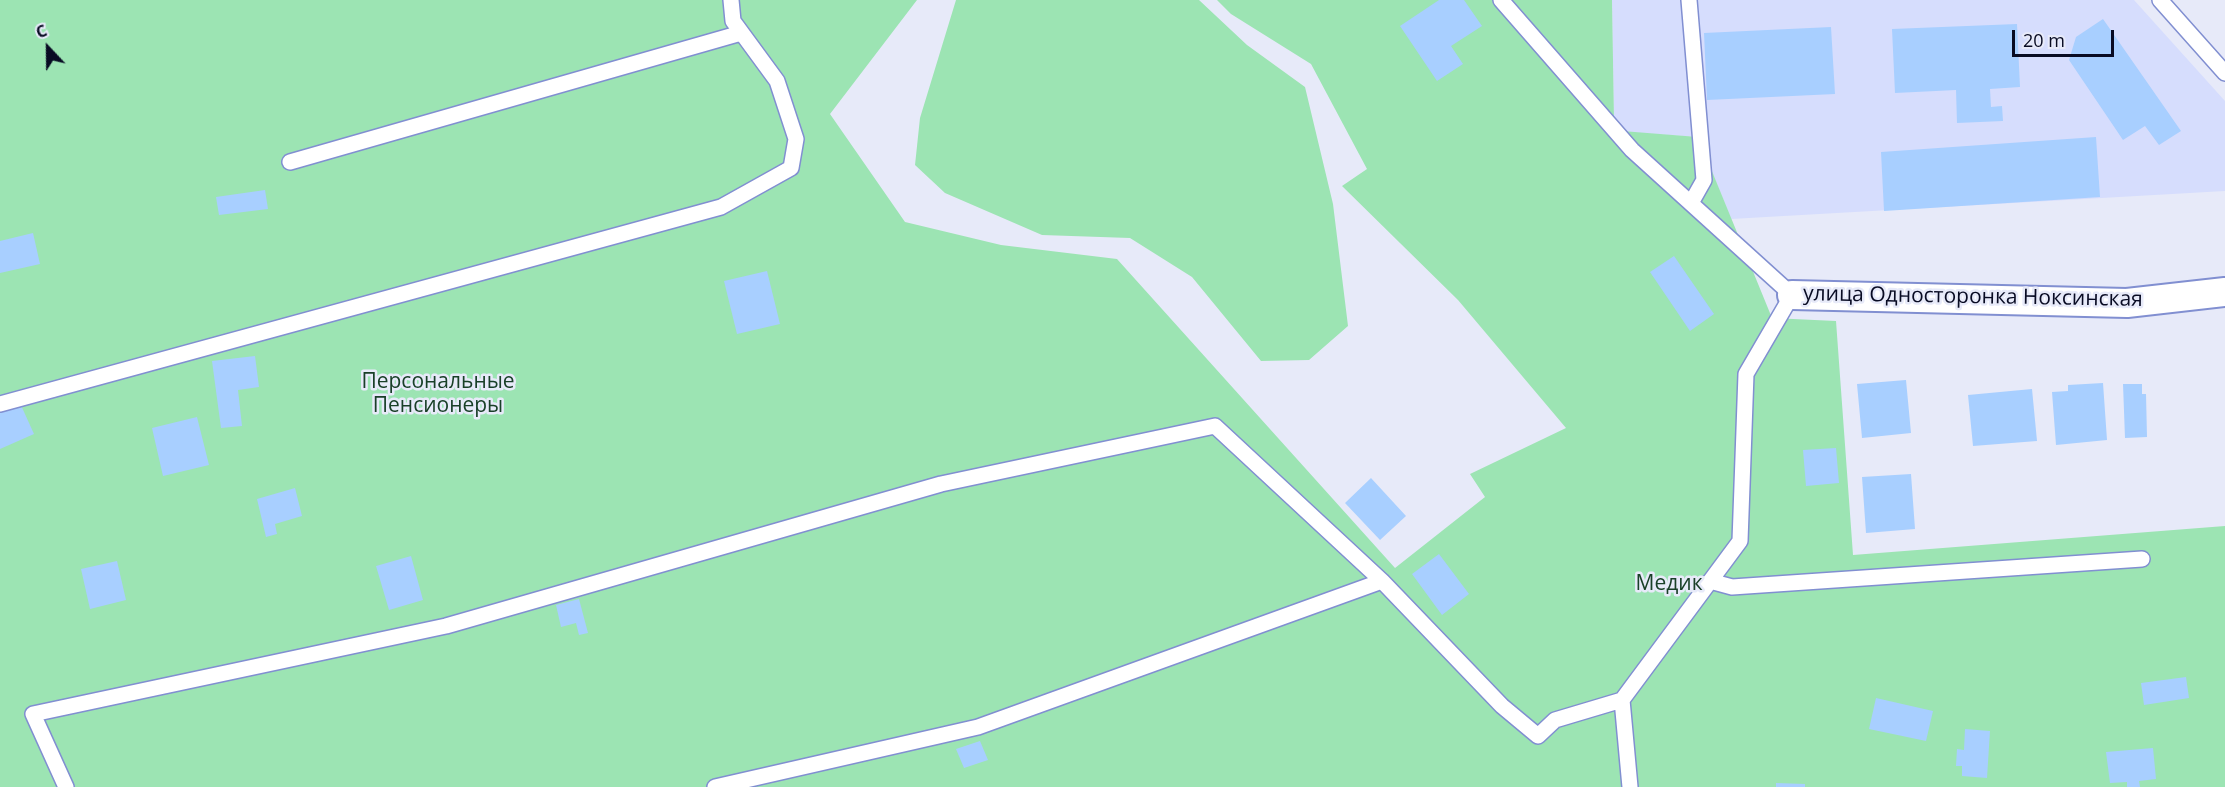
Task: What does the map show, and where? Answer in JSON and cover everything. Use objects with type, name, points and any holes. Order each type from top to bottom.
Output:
[{"type":"street","name":"улица Односторонка Ноксинская","points":[[1792,295],[2127,303],[2225,292]]},
{"type":"lane","points":[[0,404],[721,207],[791,168],[796,139],[777,81],[733,21],[731,0]]},
{"type":"lane","points":[[66,787],[33,714],[446,627],[941,484],[1215,426],[1383,581],[1502,706],[1538,736],[1555,720],[1622,700],[1740,541],[1746,374],[1792,295],[1632,150],[1501,0]]},
{"type":"lane","points":[[1689,0],[1704,180],[1691,203]]},
{"type":"lane","points":[[2160,0],[2225,73]]},
{"type":"lane","points":[[290,162],[741,33]]},
{"type":"lane","points":[[1710,581],[1732,587],[2142,559]]},
{"type":"lane","points":[[715,787],[978,727],[1383,581]]},
{"type":"lane","points":[[1622,700],[1630,787]]},
{"type":"shaded area","points":[[1612,0],[2134,0],[2225,101],[2225,191],[1731,219],[1698,137],[1622,132],[1614,120]]},
{"type":"green space","name":"Персональные Пенсионеры","points":[[0,0],[917,0],[830,114],[905,222],[1001,245],[1117,259],[1395,568],[1485,497],[1470,474],[1566,428],[1458,300],[1342,186],[1367,169],[1311,64],[1231,14],[1217,0],[1612,0],[1614,120],[1622,131],[1698,137],[1772,318],[1836,321],[1853,555],[2225,526],[2225,787],[0,787]]},
{"type":"green space","points":[[956,0],[1199,0],[1247,45],[1305,87],[1333,204],[1348,326],[1309,360],[1261,361],[1192,277],[1130,238],[1042,235],[945,193],[915,165],[920,118]]},
{"type":"building","points":[[1439,0],[1464,0],[1482,26],[1451,46],[1463,64],[1437,81],[1400,26]]},
{"type":"building","points":[[2103,19],[2181,131],[2159,145],[2145,126],[2123,140],[2069,60],[2076,37]]},
{"type":"building","points":[[2017,24],[2020,87],[1990,89],[1991,107],[2002,106],[2003,121],[1957,123],[1956,90],[1895,93],[1892,29]]},
{"type":"building","points":[[1831,27],[1835,94],[1707,100],[1704,33]]},
{"type":"building","points":[[2096,137],[2100,197],[1884,211],[1881,152]]},
{"type":"building","points":[[265,190],[268,209],[219,215],[216,197]]},
{"type":"building","points":[[33,233],[40,264],[0,273],[0,241]]},
{"type":"building","points":[[1674,256],[1714,314],[1690,331],[1650,272]]},
{"type":"building","points":[[767,271],[780,324],[737,334],[724,281]]},
{"type":"building","points":[[255,356],[259,387],[238,390],[242,426],[221,428],[212,361]]},
{"type":"building","points":[[1906,380],[1911,433],[1862,438],[1857,384]]},
{"type":"building","points":[[2103,383],[2107,440],[2056,445],[2052,392],[2068,391],[2068,385]]},
{"type":"building","points":[[2123,384],[2142,384],[2142,394],[2146,394],[2147,437],[2125,438]]},
{"type":"building","points":[[2032,389],[2037,441],[1973,446],[1968,395]]},
{"type":"building","points":[[20,403],[34,434],[0,449],[0,412]]},
{"type":"building","points":[[197,417],[209,465],[163,476],[152,428]]},
{"type":"building","points":[[1836,448],[1839,483],[1806,486],[1803,450]]},
{"type":"building","points":[[1911,474],[1915,529],[1866,533],[1862,477]]},
{"type":"building","points":[[1371,478],[1406,516],[1380,540],[1345,503]]},
{"type":"building","points":[[295,488],[302,516],[275,524],[277,534],[266,537],[257,499]]},
{"type":"building","points":[[1439,554],[1469,594],[1442,615],[1412,574]]},
{"type":"building","points":[[411,556],[423,600],[389,610],[376,566]]},
{"type":"building","points":[[117,561],[126,600],[90,609],[81,569]]},
{"type":"building","points":[[579,599],[588,633],[579,635],[576,623],[561,627],[556,605]]},
{"type":"building","points":[[2186,677],[2189,698],[2144,705],[2141,683]]},
{"type":"building","points":[[1876,698],[1933,711],[1926,741],[1869,729]]},
{"type":"building","points":[[1965,729],[1990,731],[1987,778],[1962,776],[1962,766],[1956,766],[1957,749],[1964,750]]},
{"type":"building","points":[[980,741],[988,760],[964,768],[956,749]]},
{"type":"building","points":[[2153,748],[2156,779],[2139,781],[2140,787],[2127,787],[2127,782],[2110,783],[2106,752]]},
{"type":"building","points":[[1776,783],[1805,784],[1805,787],[1776,787]]},
{"type":"park label","name":"Медик","points":[[1669,584]]}]
